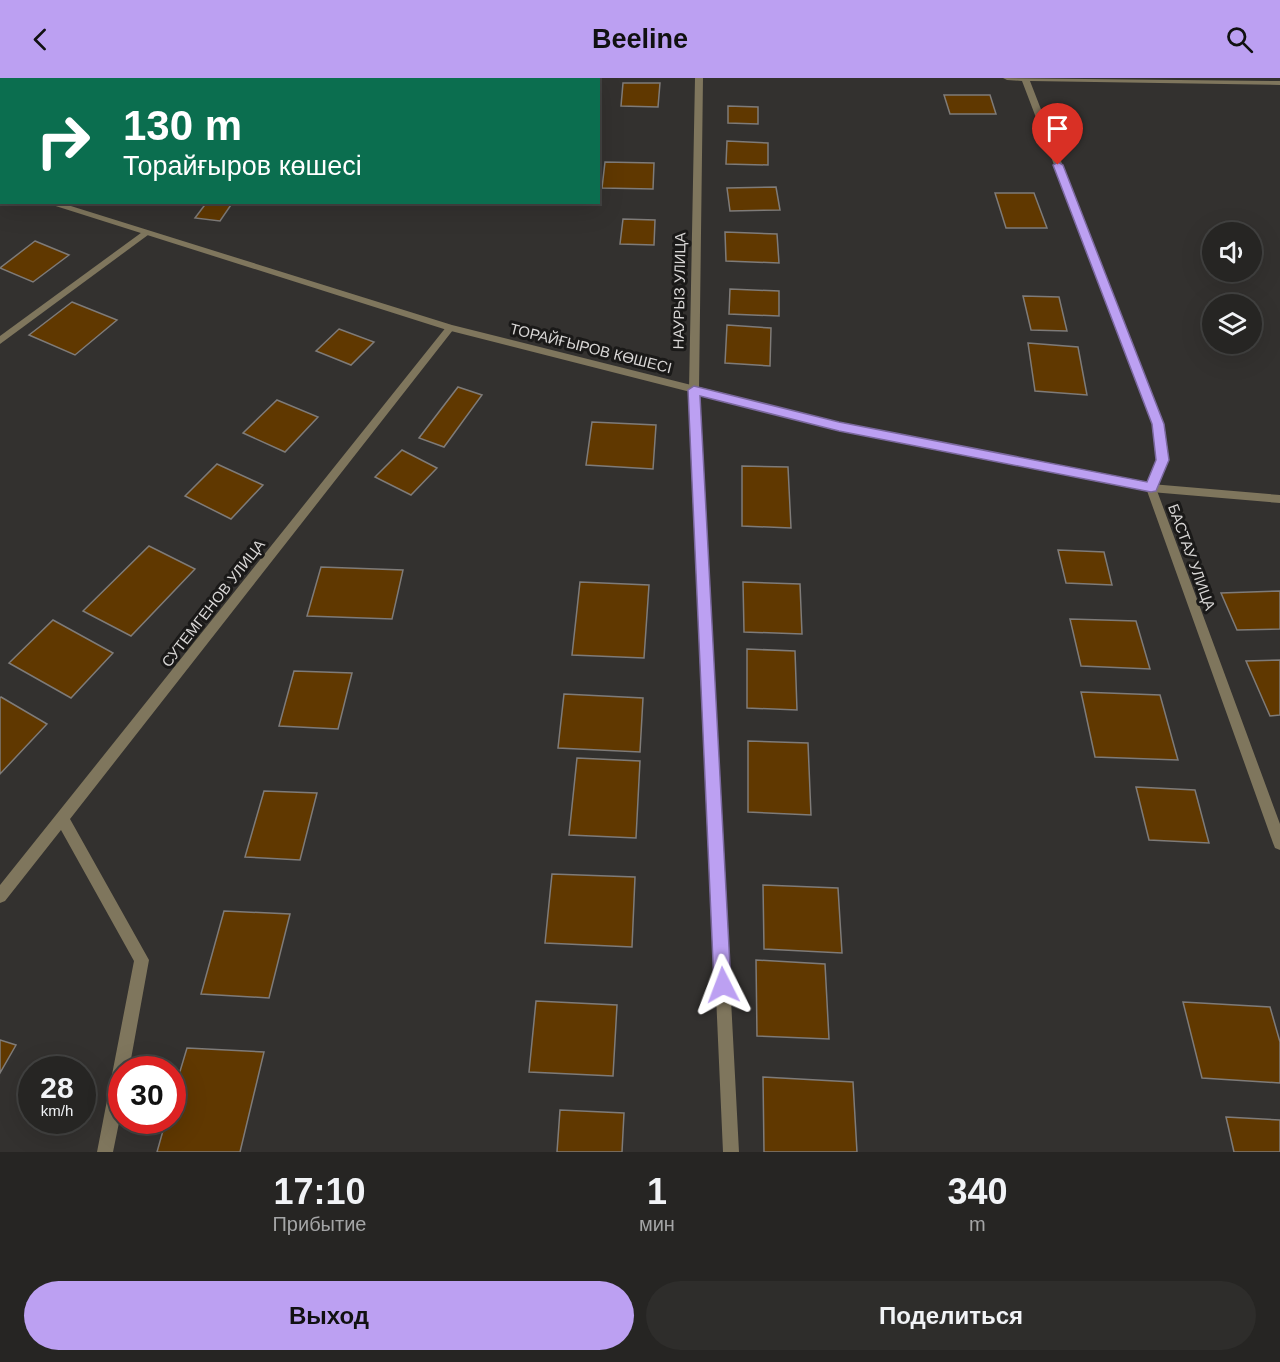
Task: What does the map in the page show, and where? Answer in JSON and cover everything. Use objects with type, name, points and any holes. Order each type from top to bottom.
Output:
[{"type":"street","name":"НАУРЫЗ УЛИЦА","points":[[699,78],[694,390],[731,1152]]},
{"type":"street","points":[[1007,78],[1280,83]]},
{"type":"street","points":[[1025,79],[1158,424],[1162,460],[1151,488]]},
{"type":"street","name":"ТОРАЙҒЫРОВ КӨШЕСІ","points":[[53,204],[450,328],[839,426],[1151,488],[1280,499]]},
{"type":"street","points":[[0,341],[145,233]]},
{"type":"street","name":"СУТЕМГЕНОВ УЛИЦА","points":[[0,896],[450,328]]},
{"type":"street","name":"БАСТАУ УЛИЦА","points":[[1151,488],[1280,843]]},
{"type":"street","points":[[62,818],[142,960],[105,1152]]},
{"type":"building","points":[[623,83],[660,83],[658,107],[621,106]]},
{"type":"building","points":[[944,95],[990,95],[996,114],[950,114]]},
{"type":"building","points":[[728,106],[758,107],[758,124],[728,123]]},
{"type":"building","points":[[727,141],[768,143],[768,165],[726,164]]},
{"type":"building","points":[[605,162],[654,163],[653,189],[602,188]]},
{"type":"building","points":[[776,187],[780,210],[730,211],[727,188]]},
{"type":"building","points":[[995,193],[1034,193],[1047,228],[1006,228]]},
{"type":"building","points":[[206,204],[232,204],[220,221],[195,218]]},
{"type":"building","points":[[623,219],[655,220],[654,245],[620,244]]},
{"type":"building","points":[[725,232],[777,234],[779,263],[726,261]]},
{"type":"building","points":[[35,241],[69,255],[33,282],[0,268]]},
{"type":"building","points":[[730,289],[779,291],[779,316],[729,314]]},
{"type":"building","points":[[1023,296],[1059,297],[1067,331],[1031,330]]},
{"type":"building","points":[[72,302],[117,320],[75,355],[29,335]]},
{"type":"building","points":[[727,325],[771,328],[770,366],[725,363]]},
{"type":"building","points":[[339,329],[374,342],[351,365],[316,351]]},
{"type":"building","points":[[1028,343],[1078,347],[1087,395],[1035,391]]},
{"type":"building","points":[[458,387],[482,395],[444,447],[419,438]]},
{"type":"building","points":[[277,400],[318,417],[285,452],[243,433]]},
{"type":"building","points":[[592,422],[656,425],[653,469],[586,465]]},
{"type":"building","points":[[402,450],[437,468],[411,495],[375,477]]},
{"type":"building","points":[[217,464],[263,485],[231,519],[185,496]]},
{"type":"building","points":[[742,466],[788,467],[791,528],[742,526]]},
{"type":"building","points":[[149,546],[195,569],[131,636],[83,611]]},
{"type":"building","points":[[1058,550],[1104,552],[1112,585],[1066,583]]},
{"type":"building","points":[[321,567],[403,570],[392,619],[307,616]]},
{"type":"building","points":[[580,582],[649,585],[644,658],[572,655]]},
{"type":"building","points":[[743,582],[800,584],[802,634],[744,632]]},
{"type":"building","points":[[1280,591],[1280,629],[1237,630],[1221,593]]},
{"type":"building","points":[[1070,619],[1136,621],[1150,669],[1081,666]]},
{"type":"building","points":[[53,620],[113,653],[71,698],[9,663]]},
{"type":"building","points":[[747,649],[795,651],[797,710],[747,708]]},
{"type":"building","points":[[1280,660],[1280,715],[1270,716],[1246,661]]},
{"type":"building","points":[[294,671],[352,673],[338,729],[279,726]]},
{"type":"building","points":[[1081,692],[1160,695],[1178,760],[1095,757]]},
{"type":"building","points":[[564,694],[643,698],[640,752],[558,748]]},
{"type":"building","points":[[0,698],[47,724],[0,774]]},
{"type":"building","points":[[748,741],[808,743],[811,815],[748,812]]},
{"type":"building","points":[[577,758],[640,761],[636,838],[569,835]]},
{"type":"building","points":[[1136,787],[1195,790],[1209,843],[1149,840]]},
{"type":"building","points":[[264,791],[317,793],[300,860],[245,857]]},
{"type":"building","points":[[552,874],[635,877],[632,947],[545,943]]},
{"type":"building","points":[[763,885],[838,888],[842,953],[764,949]]},
{"type":"building","points":[[224,911],[290,914],[269,998],[201,994]]},
{"type":"building","points":[[756,960],[825,964],[829,1039],[757,1036]]},
{"type":"building","points":[[536,1001],[617,1005],[613,1076],[529,1072]]},
{"type":"building","points":[[1183,1002],[1270,1007],[1280,1042],[1280,1083],[1202,1078]]},
{"type":"building","points":[[0,1040],[16,1045],[0,1073]]},
{"type":"building","points":[[187,1048],[264,1052],[240,1152],[157,1152],[162,1134],[186,1134],[185,1056]]},
{"type":"building","points":[[763,1077],[853,1082],[857,1152],[764,1152]]},
{"type":"building","points":[[560,1110],[624,1113],[622,1152],[557,1152]]},
{"type":"building","points":[[1226,1117],[1280,1120],[1280,1152],[1234,1152]]},
{"type":"route","points":[[723,985],[694,390],[839,426],[1151,488],[1162,460],[1158,424],[1058,165]]}]
